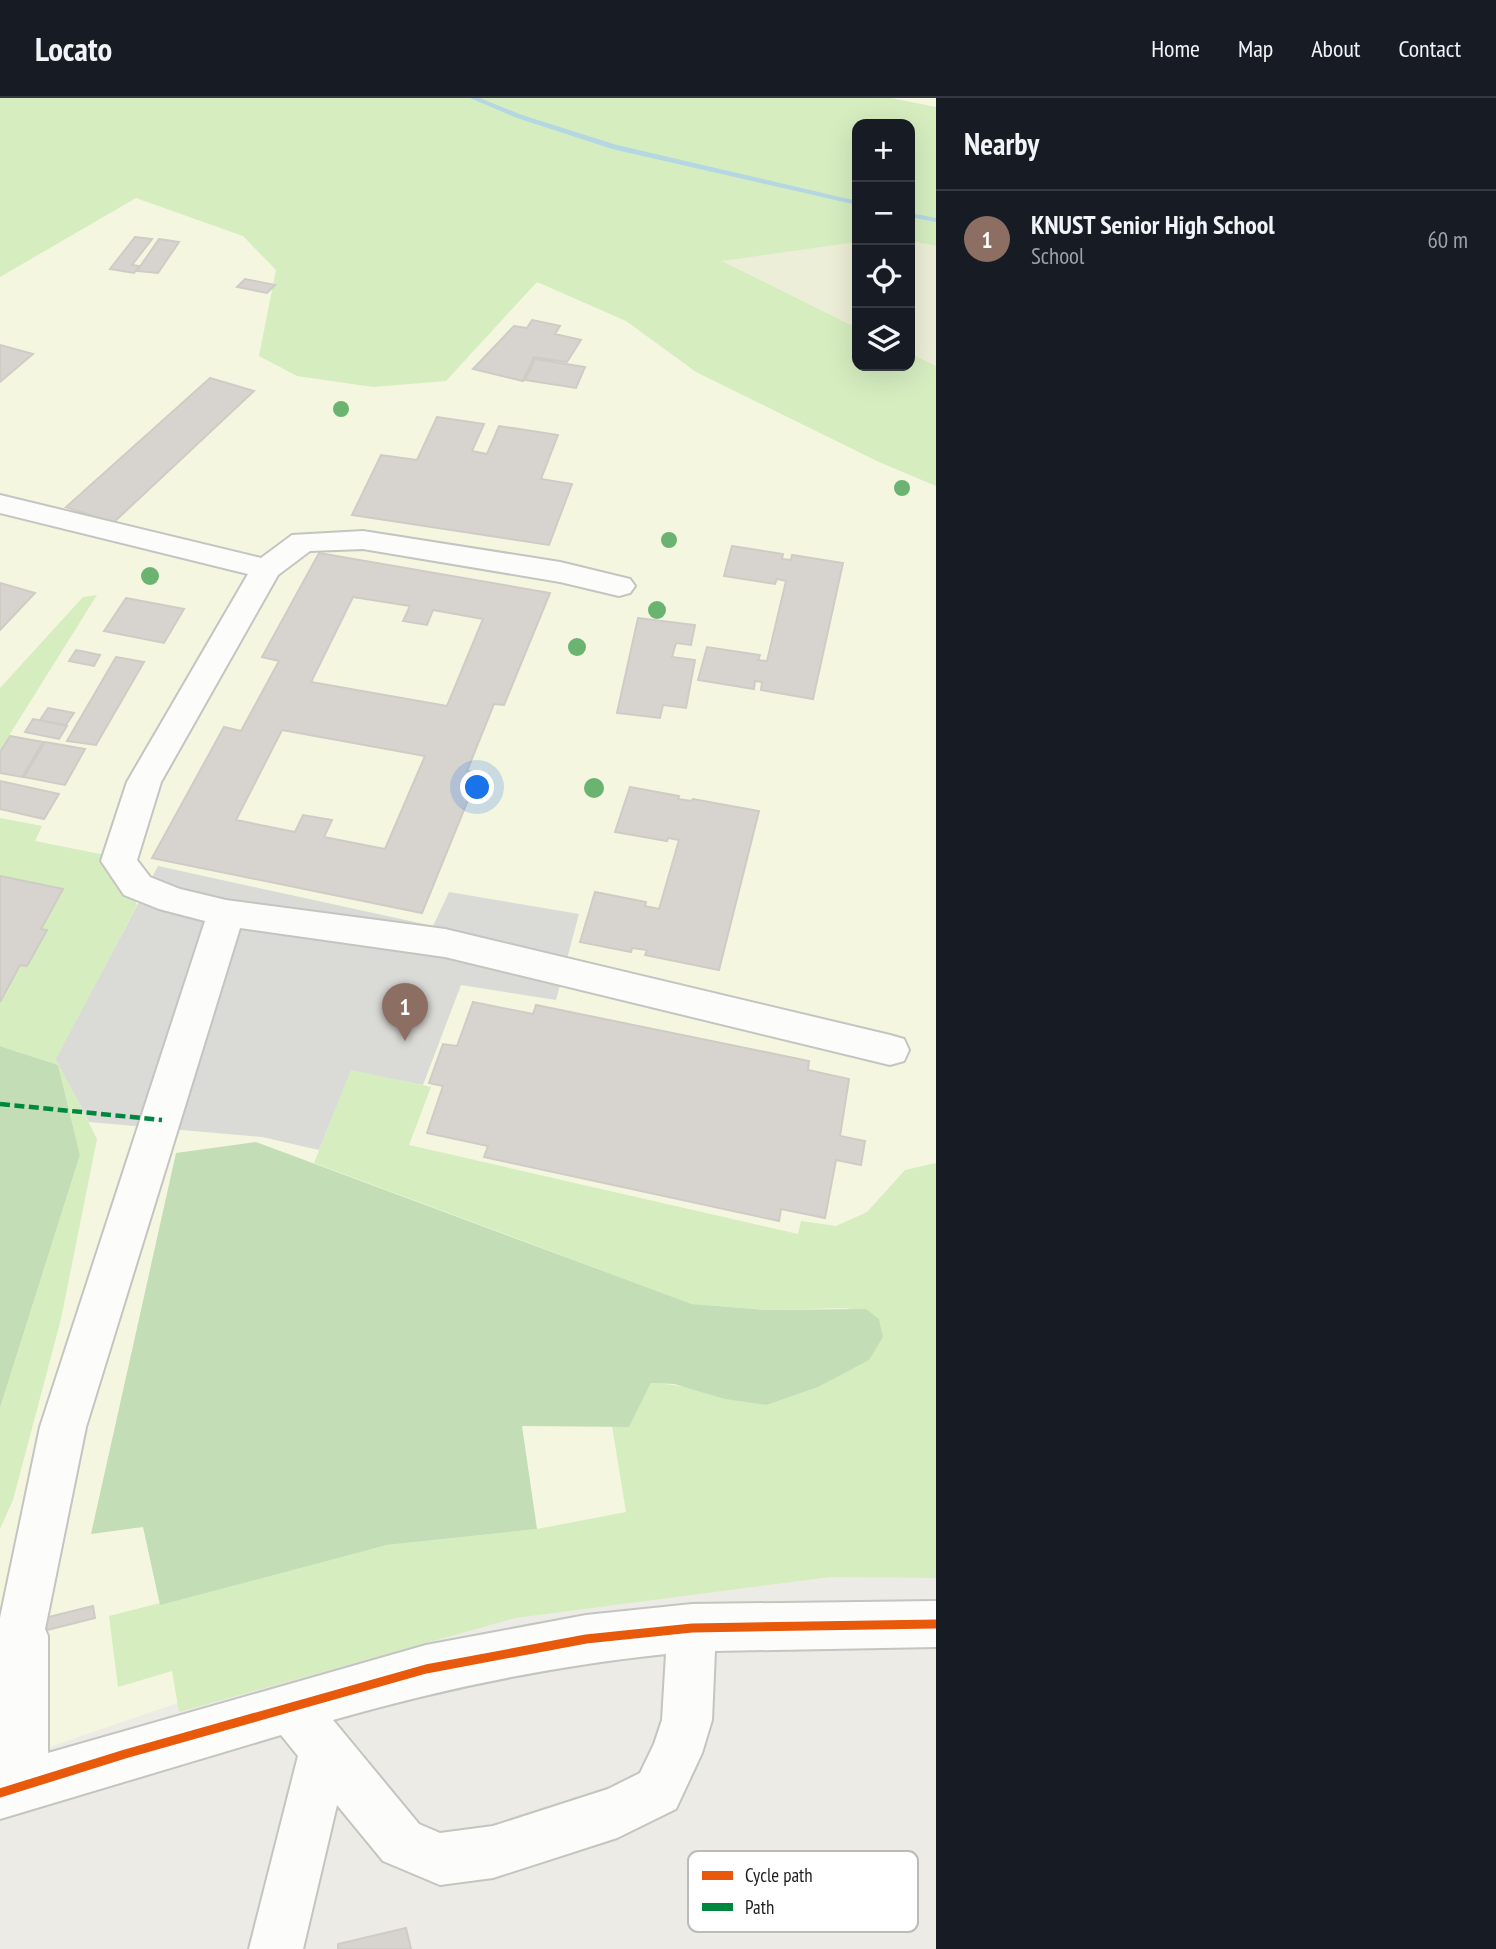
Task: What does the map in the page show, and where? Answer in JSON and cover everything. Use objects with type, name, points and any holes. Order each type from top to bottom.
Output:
[{"type":"street","points":[[0,504],[266,569]]},
{"type":"street","points":[[620,586],[560,572],[363,540],[303,542],[266,569],[144,782],[119,861],[137,886],[172,900],[226,913],[445,943],[890,1050]]},
{"type":"street","points":[[226,913],[63,1427],[24,1630],[11,1789],[426,1669],[586,1639],[692,1629],[936,1624]]},
{"type":"street","points":[[291,1707],[401,1843],[440,1859],[494,1852],[617,1812],[658,1791],[677,1753],[687,1720],[692,1629]]},
{"type":"street","points":[[276,1949],[324,1750]]},
{"type":"shaded area","points":[[0,98],[936,98],[936,1535],[439,1613],[0,1764]]},
{"type":"shaded area","points":[[915,242],[936,246],[936,366],[915,356]]},
{"type":"shaded area","points":[[852,243],[852,326],[720,260]]},
{"type":"shaded area","points":[[158,866],[433,926],[449,892],[579,914],[556,1000],[461,985],[423,1085],[351,1070],[319,1150],[262,1137],[89,1122],[56,1059]]},
{"type":"green space","points":[[0,98],[891,98],[936,107],[936,246],[915,242],[915,119],[852,119],[852,243],[722,261],[852,326],[852,371],[915,371],[915,356],[936,366],[936,486],[879,462],[696,372],[626,321],[537,282],[446,381],[373,387],[297,376],[259,356],[276,270],[243,236],[136,198],[0,277]]},
{"type":"green space","points":[[97,595],[0,750],[0,688],[83,597]]},
{"type":"green space","points":[[0,818],[42,826],[35,841],[115,857],[137,905],[57,1059],[97,1139],[61,1319],[13,1500],[0,1529],[0,1408],[80,1155],[58,1065],[0,1046]]},
{"type":"green space","points":[[0,1046],[58,1065],[80,1155],[0,1408]]},
{"type":"green space","points":[[351,1069],[431,1087],[409,1145],[798,1234],[801,1221],[836,1226],[867,1212],[905,1170],[936,1163],[936,1578],[830,1577],[515,1618],[179,1712],[172,1671],[118,1687],[109,1616],[387,1545],[537,1529],[626,1512],[612,1426],[629,1426],[651,1383],[679,1386],[766,1405],[849,1308],[767,1310],[692,1304],[314,1163]]},
{"type":"green space","points":[[256,1142],[692,1304],[767,1310],[866,1309],[879,1319],[883,1337],[869,1360],[818,1387],[766,1405],[725,1399],[674,1384],[651,1383],[629,1427],[522,1426],[537,1529],[387,1545],[160,1605],[143,1527],[91,1534],[176,1153]]},
{"type":"building","points":[[135,237],[152,239],[132,265],[139,266],[134,273],[110,269]]},
{"type":"building","points":[[159,239],[179,242],[158,273],[137,271]]},
{"type":"building","points":[[245,279],[275,285],[267,293],[237,287]]},
{"type":"building","points":[[532,320],[560,326],[555,334],[581,340],[567,362],[534,357],[523,381],[473,369],[514,326],[527,328]]},
{"type":"building","points":[[0,345],[33,354],[0,382]]},
{"type":"building","points":[[535,359],[585,367],[576,388],[525,380]]},
{"type":"building","points":[[210,378],[254,391],[113,523],[66,507]]},
{"type":"building","points":[[437,417],[484,424],[472,451],[487,454],[499,426],[558,435],[541,479],[572,484],[549,545],[352,515],[381,455],[417,460]]},
{"type":"building","points":[[732,546],[783,554],[782,559],[791,560],[792,555],[843,563],[813,699],[761,690],[762,682],[755,681],[754,689],[698,680],[707,647],[760,655],[758,660],[767,661],[786,581],[777,579],[775,584],[724,576]]},
{"type":"building","points":[[319,553],[550,593],[504,705],[494,704],[467,771],[479,773],[422,913],[152,858],[224,727],[241,731],[279,661],[262,657]],"holes":[[[353,597],[410,606],[403,621],[427,625],[433,610],[483,619],[447,706],[311,682]],[[282,730],[425,756],[385,849],[324,837],[332,820],[303,815],[295,832],[236,820]]]},
{"type":"building","points":[[0,583],[35,593],[0,630]]},
{"type":"building","points":[[126,598],[184,609],[164,643],[104,631]]},
{"type":"building","points":[[638,618],[695,625],[691,645],[676,643],[672,657],[695,660],[686,708],[663,705],[660,718],[617,713]]},
{"type":"building","points":[[76,650],[100,655],[94,666],[69,661]]},
{"type":"building","points":[[116,657],[144,662],[96,745],[67,741]]},
{"type":"building","points":[[48,708],[74,713],[66,725],[40,720]]},
{"type":"building","points":[[33,719],[67,726],[59,739],[25,732]]},
{"type":"building","points":[[10,736],[43,742],[22,777],[0,773],[0,752]]},
{"type":"building","points":[[45,742],[85,749],[65,785],[24,777]]},
{"type":"building","points":[[0,781],[59,794],[44,819],[0,809]]},
{"type":"building","points":[[630,787],[679,796],[678,799],[693,799],[759,811],[719,970],[645,955],[647,950],[632,948],[631,952],[580,942],[595,892],[646,902],[645,906],[659,909],[679,840],[668,838],[667,841],[615,832]]},
{"type":"building","points":[[0,876],[63,889],[41,929],[47,930],[27,966],[20,965],[0,1002]]},
{"type":"building","points":[[473,1002],[533,1014],[536,1005],[809,1061],[808,1070],[849,1079],[840,1136],[865,1141],[861,1165],[836,1160],[825,1218],[781,1209],[779,1221],[484,1157],[488,1146],[427,1133],[443,1086],[429,1083],[443,1044],[457,1046]]},
{"type":"building","points":[[93,1606],[95,1618],[0,1642],[0,1629]]},
{"type":"building","points":[[406,1928],[411,1949],[338,1949],[338,1944]]},
{"type":"waterway","points":[[474,98],[520,117],[614,147],[852,202]]},
{"type":"waterway","points":[[915,216],[936,220]]},
{"type":"marked path","points":[[0,1104],[162,1120]]},
{"type":"cycle path","points":[[0,1793],[125,1754],[426,1669],[586,1639],[692,1628],[936,1624]]},
{"type":"place","name":"KNUST Senior High School","points":[[405,1041]]}]
